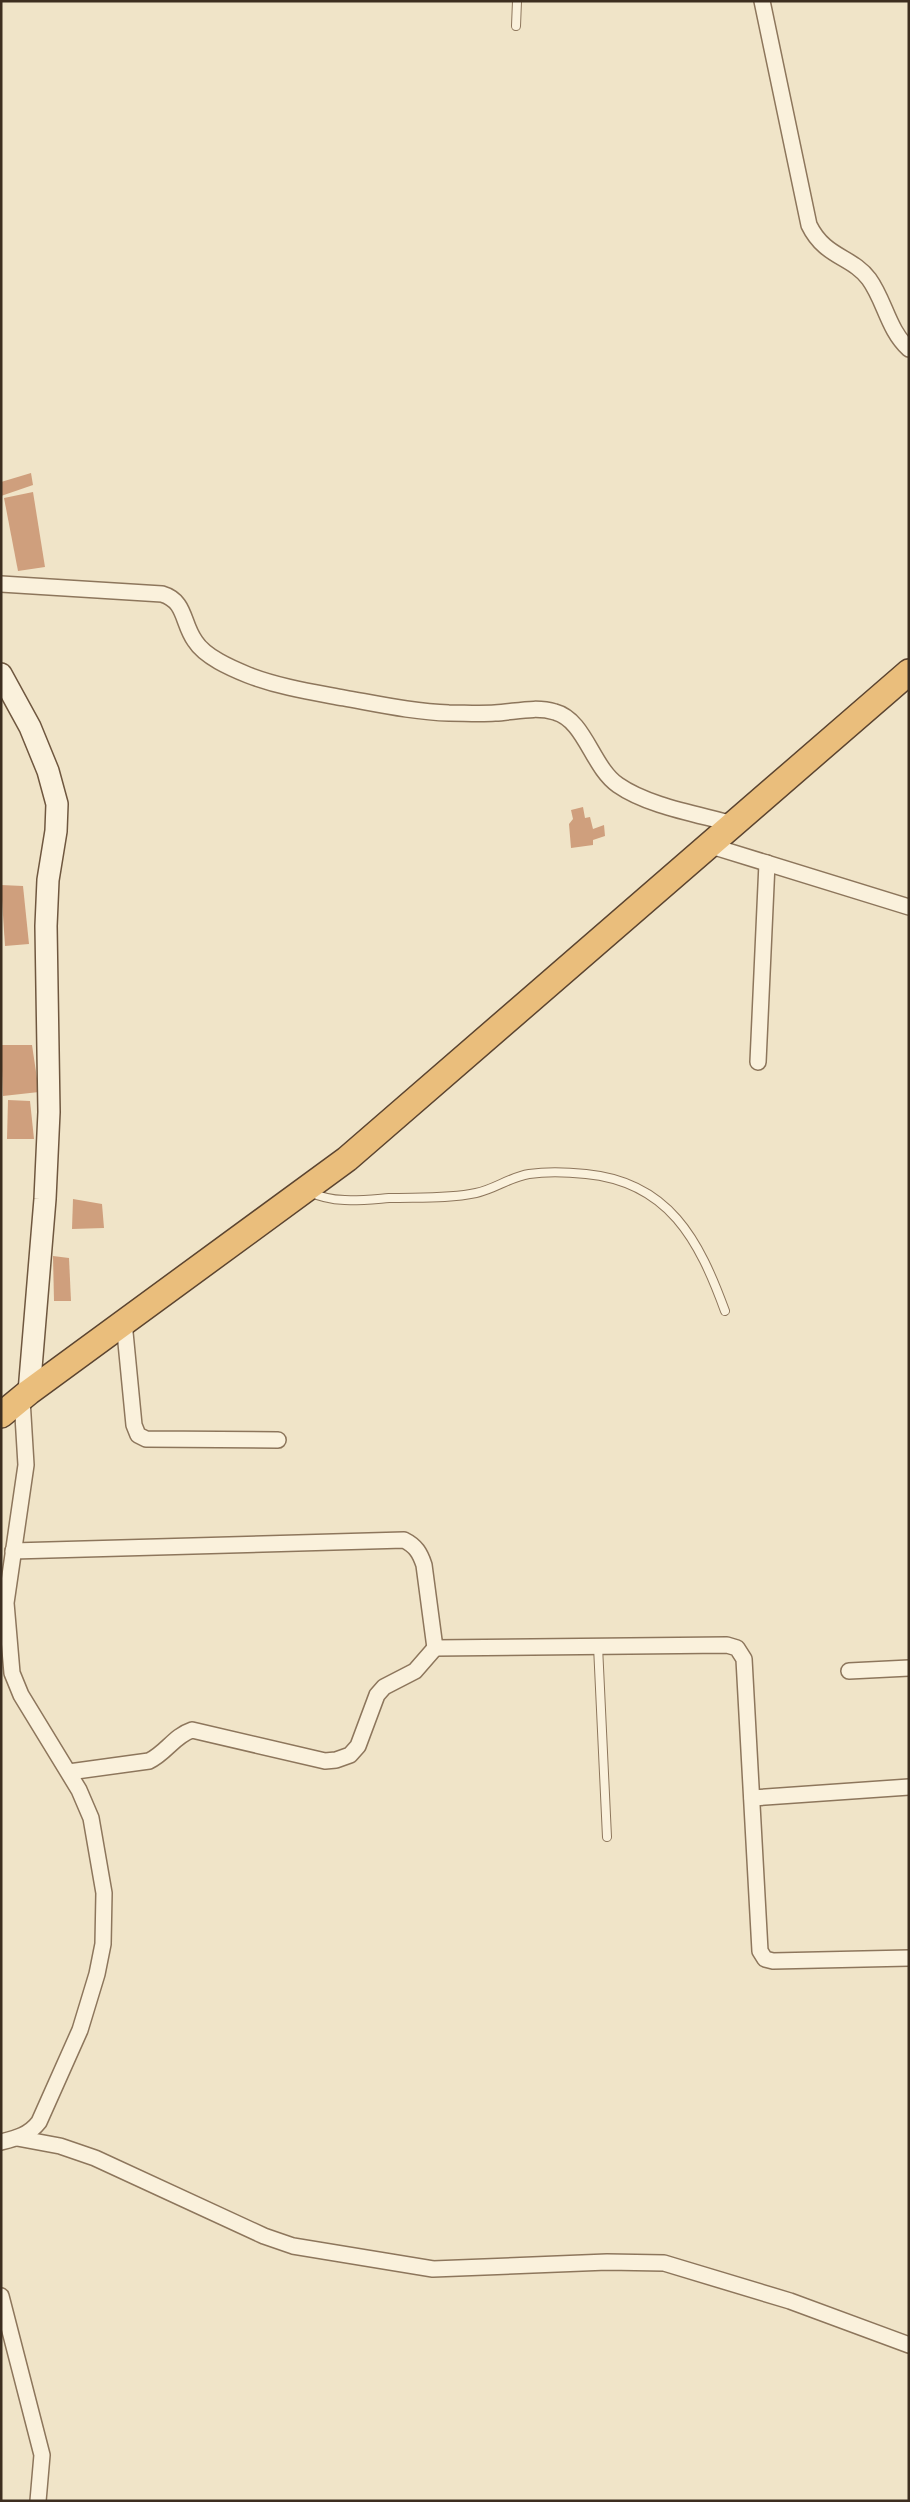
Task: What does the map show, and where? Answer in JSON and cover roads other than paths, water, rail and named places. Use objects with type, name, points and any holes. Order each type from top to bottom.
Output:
[{"type":"highway","points":[[13,1402],[347,1159],[909,672]]},
{"type":"main road","points":[[1,674],[30,727],[48,771],[57,804],[56,832],[48,880],[46,926],[49,1112],[45,1199],[13,1402]]},
{"type":"street","points":[[762,1],[809,225],[820,244],[868,277],[899,340],[909,349]]},
{"type":"street","points":[[1,584],[171,596],[178,602],[191,635],[202,649],[248,675],[292,688],[372,703],[439,712],[494,714],[529,710],[557,712],[566,717],[577,728],[597,762],[618,785],[666,805],[733,824]]},
{"type":"street","points":[[708,845],[909,907]]},
{"type":"street","points":[[758,1062],[767,863]]},
{"type":"street","points":[[124,1322],[134,1425],[138,1435],[146,1439],[278,1440]]},
{"type":"street","points":[[1,2142],[17,2138],[32,2130],[39,2122],[80,2030],[97,1974],[103,1944],[104,1893],[95,1832],[79,1790],[21,1695],[12,1673],[6,1609],[26,1465],[13,1402]]},
{"type":"street","points":[[13,1551],[404,1540],[414,1544],[420,1553],[424,1565],[435,1648],[416,1671],[384,1687],[378,1695],[358,1746],[350,1755],[326,1761],[192,1730],[180,1734],[160,1756],[150,1761],[69,1772]]},
{"type":"street","points":[[435,1648],[727,1645],[737,1648],[744,1659],[760,1951],[765,1959],[773,1961],[909,1958]]},
{"type":"street","points":[[849,1671],[909,1668]]},
{"type":"street","points":[[752,1798],[909,1787]]},
{"type":"street","points":[[17,2138],[60,2146],[95,2158],[264,2236],[292,2246],[433,2269],[531,2267],[608,2262],[664,2263],[790,2301],[909,2345]]},
{"type":"street","points":[[1,2296],[42,2455],[38,2501]]},
{"type":"lane","points":[[516,26],[517,1]]},
{"type":"lane","points":[[305,1190],[316,1195],[351,1200],[475,1193],[507,1180],[530,1174],[564,1172],[598,1175],[625,1182],[649,1194],[670,1209],[692,1236],[710,1269],[725,1311]]},
{"type":"lane","points":[[598,1646],[607,1837]]}]
